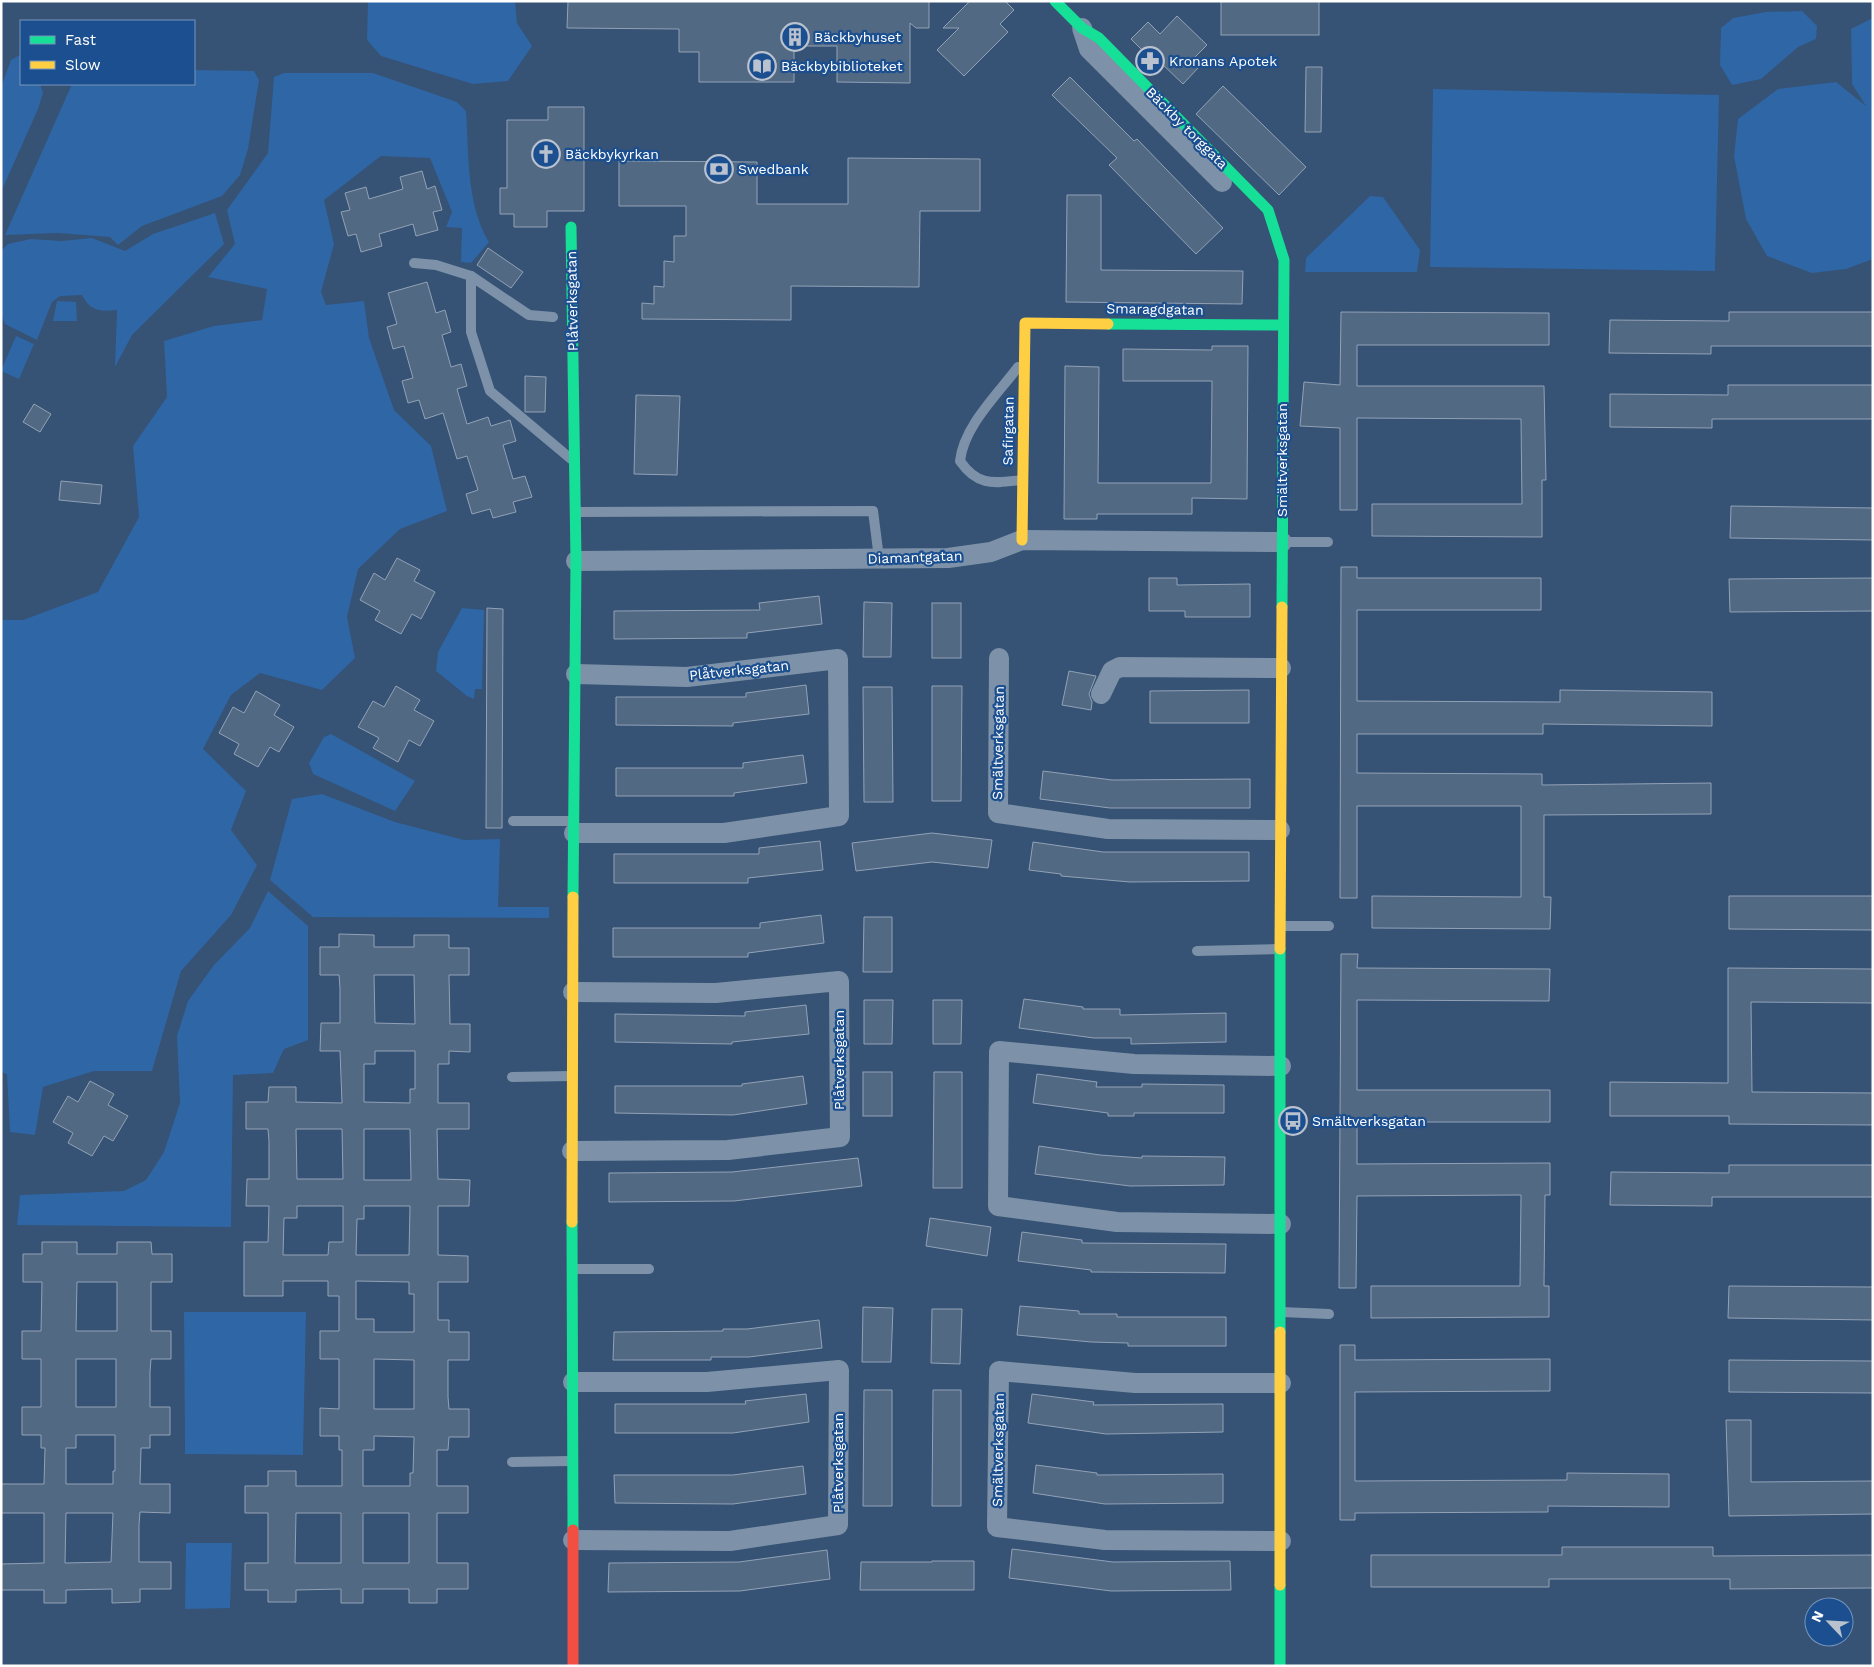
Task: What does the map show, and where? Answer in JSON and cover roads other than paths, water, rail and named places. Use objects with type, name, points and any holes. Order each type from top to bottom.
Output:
[{"type":"street","name":"Bäckby torggata","points":[[1055,1],[1082,28],[1089,49],[1278,238],[1284,260],[1283,282]]},
{"type":"street","name":"Plåtverksgatan","points":[[571,227],[576,561],[572,1076],[573,1666]]},
{"type":"street","name":"Smältverksgatan","points":[[1280,1666],[1280,830],[1283,282]]},
{"type":"street","name":"Smaragdgatan","points":[[1026,323],[1283,325]]},
{"type":"street","name":"Safirgatan","points":[[1022,540],[1026,323]]},
{"type":"street","name":"Diamantgatan","points":[[576,561],[948,558],[991,552],[1022,540],[1282,542]]},
{"type":"street","name":"Smältverksgatan","points":[[999,658],[998,814],[1108,829],[1280,830]]},
{"type":"street","name":"Plåtverksgatan","points":[[574,827],[724,833],[839,816],[838,659],[687,677],[576,674]]},
{"type":"street","points":[[1101,694],[1112,671],[1120,667],[1281,668]]},
{"type":"street","name":"Plåtverksgatan","points":[[572,1151],[728,1150],[840,1137],[839,981],[716,993],[573,992]]},
{"type":"street","points":[[1281,1066],[1134,1064],[999,1051],[998,1206],[1117,1222],[1281,1224]]},
{"type":"street","name":"Plåtverksgatan","points":[[573,1382],[707,1382],[839,1370],[838,1525],[730,1541],[573,1540]]},
{"type":"street","name":"Smältverksgatan","points":[[1280,1542],[1105,1540],[997,1528],[999,1371],[1135,1383],[1281,1384]]},
{"type":"lane","points":[[414,263],[436,265],[471,276],[529,314],[553,317]]},
{"type":"lane","points":[[471,276],[471,332],[490,391],[575,462]]},
{"type":"lane","points":[[1022,480],[984,482],[968,473],[960,461],[962,446],[966,439],[1024,358]]},
{"type":"lane","points":[[575,512],[873,511],[879,558]]},
{"type":"lane","points":[[1282,542],[1328,542]]},
{"type":"lane","points":[[513,822],[574,827]]},
{"type":"lane","points":[[1281,926],[1329,926]]},
{"type":"lane","points":[[1197,951],[1281,949]]},
{"type":"lane","points":[[512,1077],[572,1076]]},
{"type":"lane","points":[[572,1269],[649,1269]]},
{"type":"lane","points":[[1281,1312],[1330,1314]]},
{"type":"lane","points":[[512,1462],[573,1461]]},
{"type":"place","name":"Bäckbyhuset","points":[[795,37]]},
{"type":"place","name":"Kronans Apotek","points":[[1150,61]]},
{"type":"place","name":"Bäckbybiblioteket","points":[[762,66]]},
{"type":"place","name":"Bäckbykyrkan","points":[[546,154]]},
{"type":"place","name":"Swedbank","points":[[719,169]]},
{"type":"place","name":"Smältverksgatan","points":[[1293,1121]]}]
